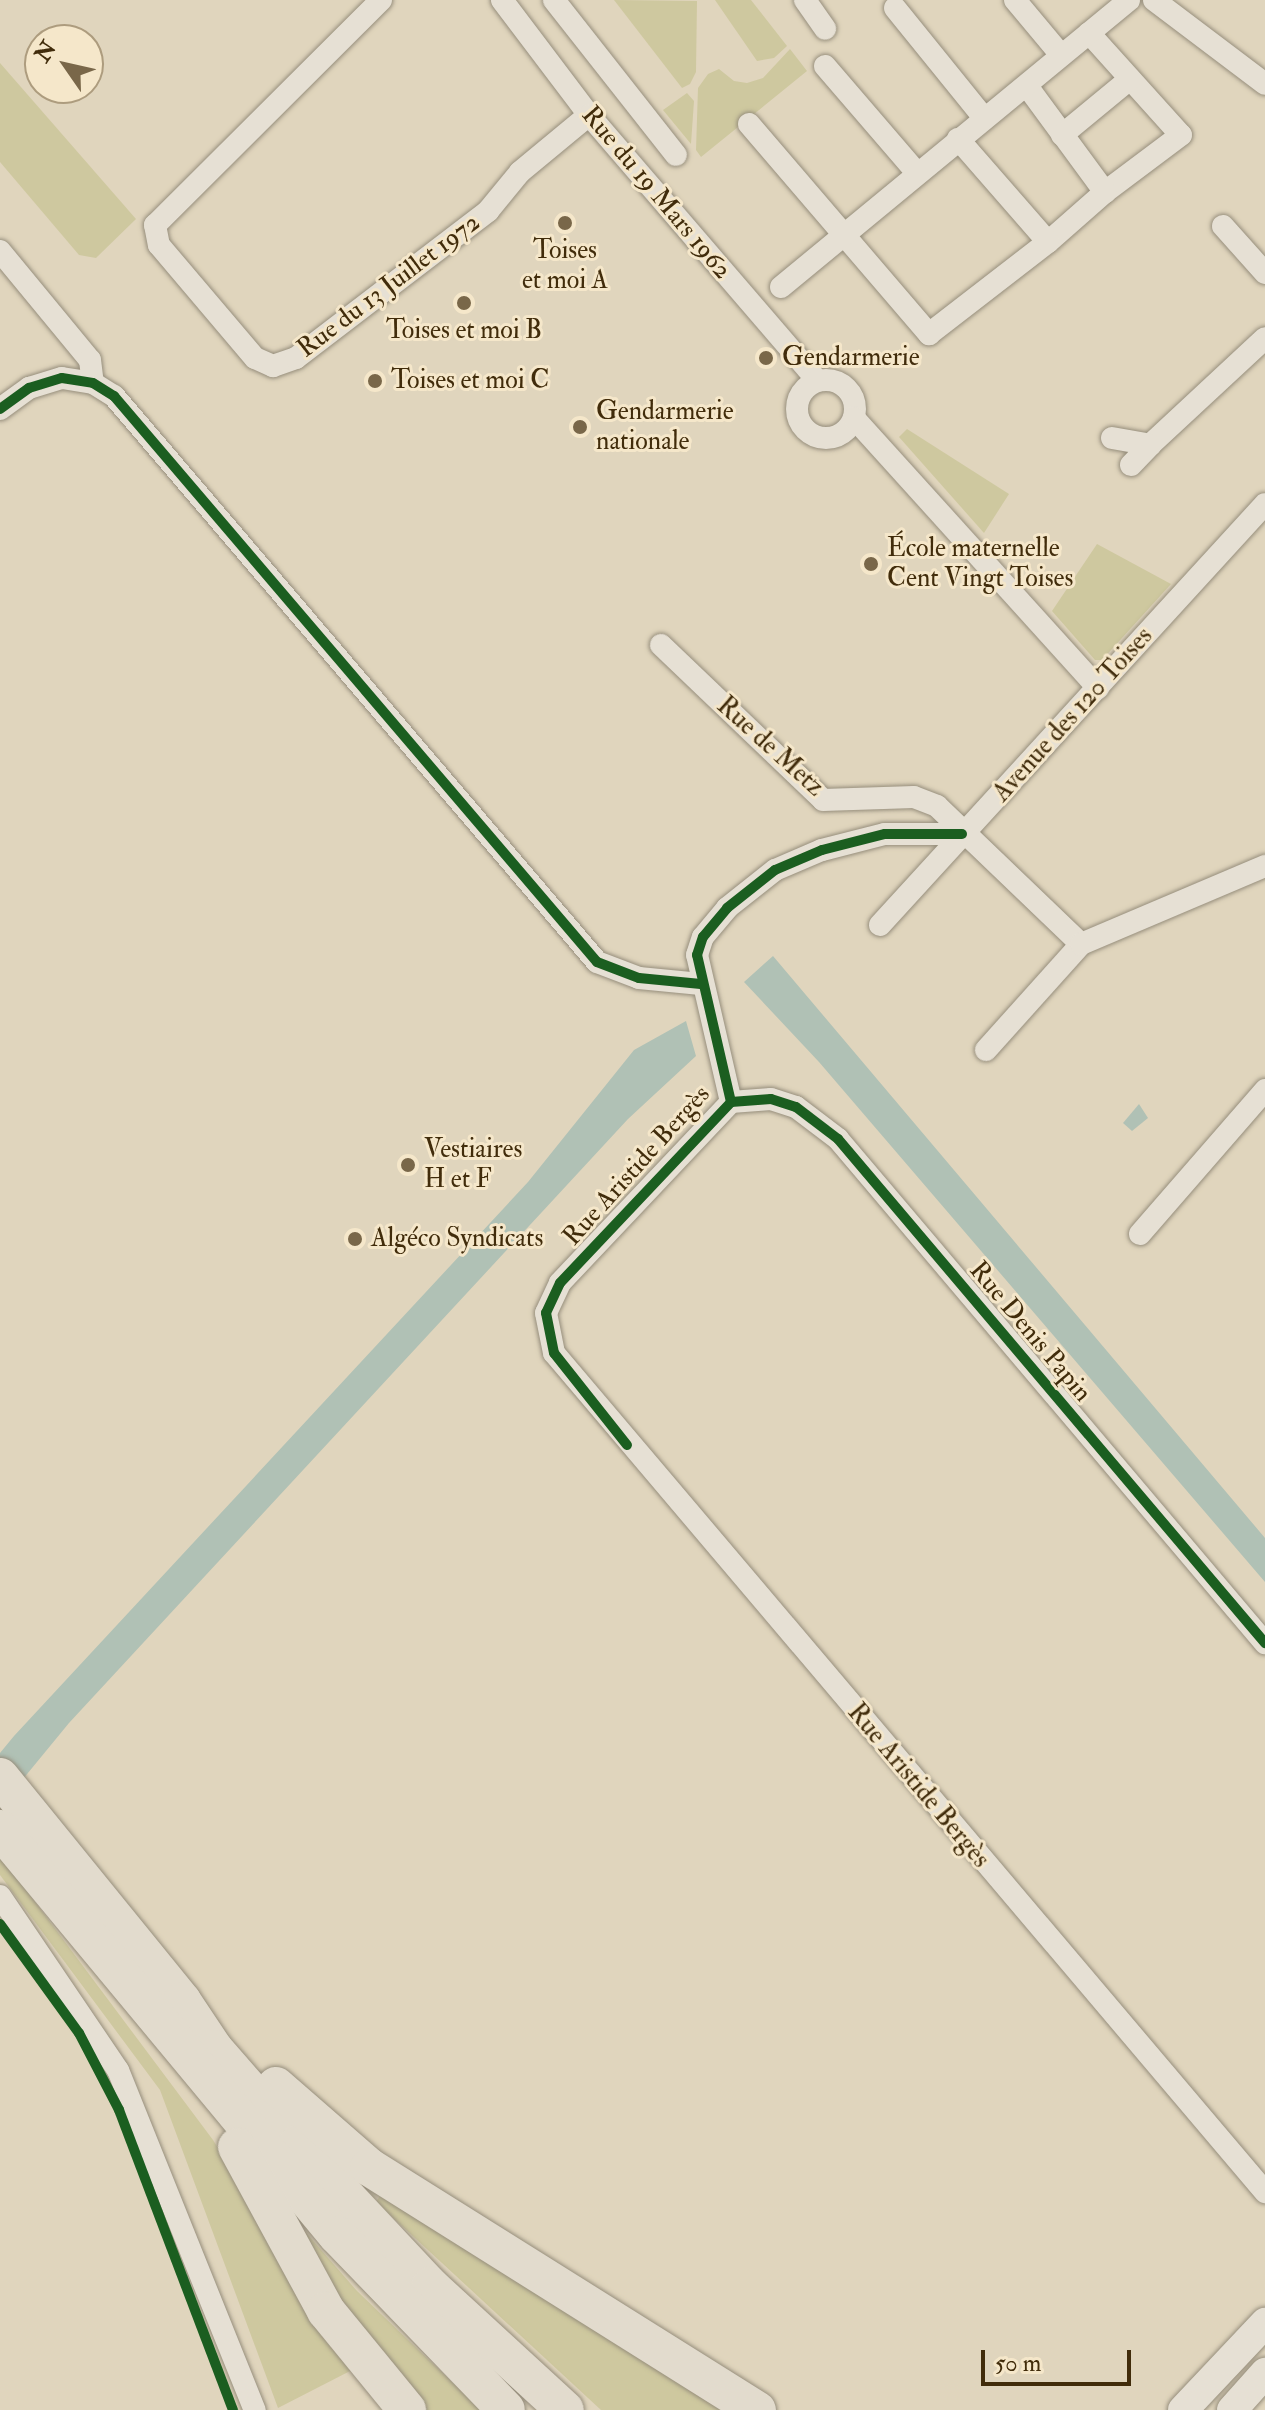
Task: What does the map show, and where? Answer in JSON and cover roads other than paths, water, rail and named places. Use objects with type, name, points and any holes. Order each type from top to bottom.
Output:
[{"type":"highway","points":[[6,1802],[182,2001],[214,2049],[372,2227],[565,2410]]},
{"type":"highway","points":[[6,1802],[199,2075],[375,2278],[506,2410]]},
{"type":"highway","points":[[182,2001],[228,2035],[300,2110],[369,2167],[757,2410]]},
{"type":"highway","points":[[199,2075],[208,2110],[267,2197],[326,2311],[407,2410]]},
{"type":"main road","points":[[1228,2367],[1265,2323]]},
{"type":"main road","points":[[1183,2410],[1265,2337]]},
{"type":"main road","points":[[1235,2410],[1265,2373]]},
{"type":"main road","points":[[1235,2410],[1265,2388]]},
{"type":"street","name":"Rue du 13 Juillet 1972","points":[[381,0],[272,103],[155,225],[159,245],[255,358],[273,366],[296,358],[488,211],[520,172],[589,115]]},
{"type":"street","name":"Rue du 19 Mars 1962","points":[[502,0],[589,115],[817,380],[834,380],[848,388],[855,402],[854,418],[1098,688]]},
{"type":"street","points":[[554,0],[676,155]]},
{"type":"street","points":[[805,0],[825,29]]},
{"type":"street","points":[[1015,0],[1061,55]]},
{"type":"street","points":[[781,287],[1129,0]]},
{"type":"street","points":[[1154,0],[1265,84]]},
{"type":"street","points":[[895,8],[984,118]]},
{"type":"street","points":[[749,124],[929,334],[1181,135],[1089,33]]},
{"type":"street","points":[[825,66],[917,173]]},
{"type":"street","points":[[1062,135],[1130,79]]},
{"type":"street","points":[[1027,86],[1105,192]]},
{"type":"street","points":[[958,139],[1048,242]]},
{"type":"street","points":[[1223,226],[1265,273]]},
{"type":"street","points":[[0,251],[90,360],[93,383]]},
{"type":"street","points":[[1131,465],[1265,338]]},
{"type":"street","points":[[0,409],[29,388],[62,378],[93,383],[114,396],[597,962],[639,978],[701,984]]},
{"type":"street","points":[[817,380],[797,402],[803,428],[815,437],[831,438],[846,431],[854,418]]},
{"type":"street","points":[[1112,438],[1150,445]]},
{"type":"street","name":"Avenue des 120 Toises","points":[[880,925],[1265,504]]},
{"type":"street","name":"Rue de Metz","points":[[661,645],[823,800],[914,797],[937,806],[962,834],[1081,944]]},
{"type":"street","name":"Rue Aristide Bergès","points":[[962,834],[885,834],[822,850],[775,870],[727,908],[703,937],[697,955],[701,984],[731,1102],[560,1283],[546,1313],[554,1353],[1265,2192]]},
{"type":"street","points":[[986,1050],[1081,944],[1265,866]]},
{"type":"street","points":[[1140,1234],[1265,1090]]},
{"type":"street","name":"Rue Denis Papin","points":[[731,1102],[771,1099],[796,1107],[838,1139],[1265,1643]]},
{"type":"street","points":[[0,1896],[118,2070],[255,2410]]},
{"type":"place","name":"Toises et moi A","points":[[565,223]]},
{"type":"place","name":"Toises et moi B","points":[[464,303]]},
{"type":"place","name":"Gendarmerie","points":[[766,358]]},
{"type":"place","name":"Toises et moi C","points":[[375,381]]},
{"type":"place","name":"Gendarmerie nationale","points":[[580,427]]},
{"type":"place","name":"École maternelle Cent Vingt Toises","points":[[871,564]]},
{"type":"place","name":"Vestiaires H et F","points":[[408,1165]]},
{"type":"place","name":"Algéco Syndicats","points":[[355,1239]]}]
